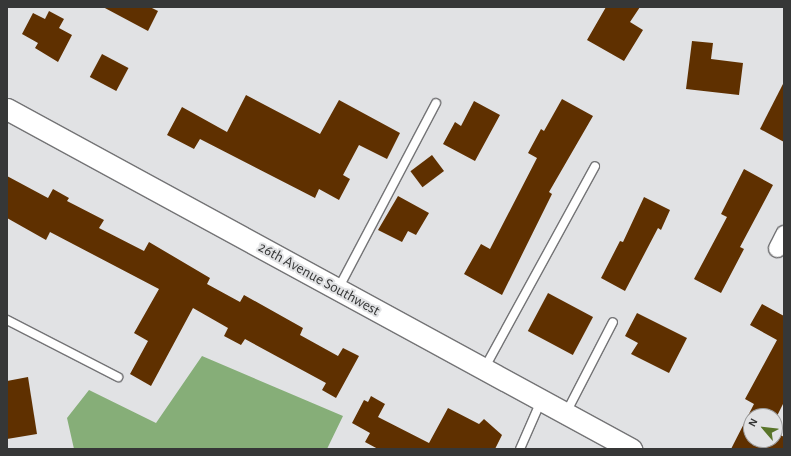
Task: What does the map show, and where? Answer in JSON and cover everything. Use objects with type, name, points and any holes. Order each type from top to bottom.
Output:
[{"type":"street","name":"26th Avenue Southwest","points":[[7,109],[630,449]]},
{"type":"lane","points":[[338,289],[436,103]]},
{"type":"lane","points":[[484,370],[595,166]]},
{"type":"lane","points":[[7,320],[118,377]]},
{"type":"lane","points":[[566,414],[613,322]]},
{"type":"lane","points":[[520,449],[542,401]]},
{"type":"green space","points":[[202,356],[343,416],[327,449],[74,449],[67,418],[89,390],[156,423]]},
{"type":"building","points":[[103,7],[150,7],[158,11],[148,31]]},
{"type":"building","points":[[606,7],[640,7],[630,22],[643,30],[624,61],[587,40]]},
{"type":"building","points":[[49,11],[64,19],[59,28],[72,35],[58,62],[35,48],[38,43],[22,34],[33,13],[45,19]]},
{"type":"building","points":[[692,41],[713,43],[711,59],[743,63],[739,95],[686,89]]},
{"type":"building","points":[[102,54],[128,68],[116,91],[90,77]]},
{"type":"building","points":[[784,82],[784,142],[760,129]]},
{"type":"building","points":[[246,95],[320,134],[339,100],[400,133],[387,159],[359,145],[343,175],[350,179],[339,200],[319,189],[315,198],[200,139],[194,149],[167,135],[182,107],[227,132]]},
{"type":"building","points":[[562,99],[593,116],[549,192],[552,194],[502,295],[464,274],[481,244],[490,249],[537,158],[528,153],[541,129],[544,131]]},
{"type":"building","points":[[474,101],[500,115],[475,161],[443,144],[455,122],[461,126]]},
{"type":"building","points":[[432,155],[444,171],[422,187],[410,171]]},
{"type":"building","points":[[744,169],[773,185],[740,247],[744,249],[721,293],[694,279],[727,217],[721,214]]},
{"type":"building","points":[[7,176],[48,198],[53,189],[69,198],[67,201],[104,220],[99,228],[144,251],[149,242],[210,278],[207,284],[240,302],[244,295],[303,328],[300,335],[338,356],[343,348],[359,356],[336,398],[322,390],[326,383],[245,339],[241,345],[224,336],[228,328],[193,308],[151,386],[130,374],[148,341],[134,333],[159,289],[50,232],[46,240],[7,218]]},
{"type":"building","points":[[398,196],[429,213],[416,235],[408,231],[402,242],[378,230]]},
{"type":"building","points":[[644,197],[670,210],[661,230],[658,228],[625,291],[601,278],[620,241],[623,242]]},
{"type":"building","points":[[548,293],[593,317],[573,355],[528,331]]},
{"type":"building","points":[[762,304],[784,316],[784,402],[781,408],[752,408],[754,404],[745,399],[777,340],[750,325]]},
{"type":"building","points":[[637,313],[687,338],[669,373],[631,354],[638,343],[625,336]]},
{"type":"building","points":[[28,377],[37,434],[7,439],[7,381]]},
{"type":"building","points":[[371,396],[385,404],[378,417],[429,443],[448,408],[479,424],[484,419],[502,435],[495,449],[378,449],[365,442],[370,433],[352,423],[364,400],[368,402]]},
{"type":"building","points":[[743,426],[743,448],[783,448],[784,437],[784,449],[731,449]]}]
